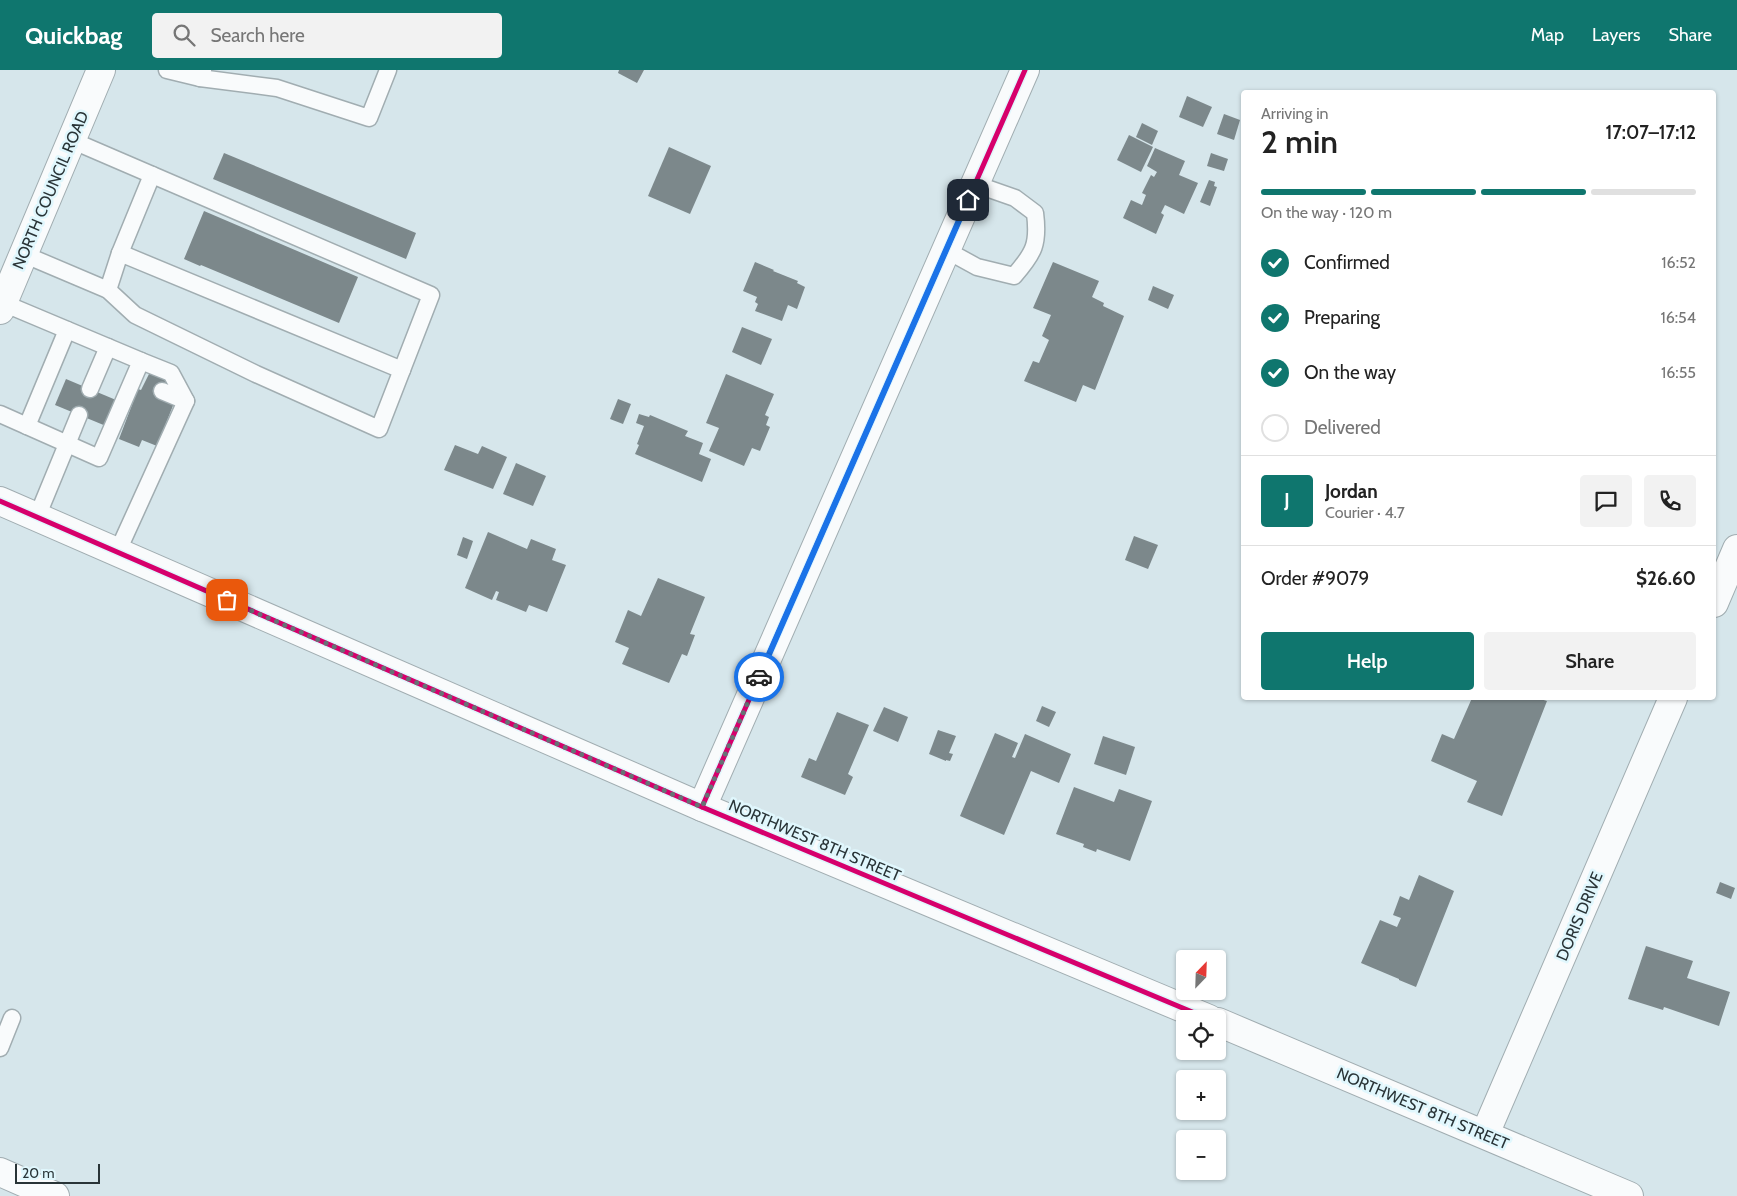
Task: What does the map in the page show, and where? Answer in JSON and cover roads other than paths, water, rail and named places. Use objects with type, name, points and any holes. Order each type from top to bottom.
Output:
[{"type":"street","name":"NORTH COUNCIL ROAD","points":[[2,306],[101,70]]},
{"type":"street","points":[[702,807],[1025,70]]},
{"type":"street","name":"NORTHWEST 8TH STREET","points":[[0,501],[702,807],[1187,1010]]},
{"type":"street","points":[[1716,598],[1737,549]]},
{"type":"street","name":"DORIS DRIVE","points":[[1485,1134],[1672,700]]},
{"type":"street","name":"NORTHWEST 8TH STREET","points":[[1226,1025],[1629,1196]]},
{"type":"street","points":[[0,1172],[55,1196]]},
{"type":"lane","points":[[167,70],[201,74],[277,88],[369,118],[388,70]]},
{"type":"lane","points":[[24,254],[108,290],[135,315],[256,374],[379,429],[431,294],[71,140]]},
{"type":"lane","points":[[108,290],[120,253],[152,175]]},
{"type":"lane","points":[[946,250],[977,266],[1014,276],[1031,256],[1038,232],[1035,213],[1016,198],[975,184]]},
{"type":"lane","points":[[120,253],[402,370]]},
{"type":"lane","points":[[2,306],[67,330],[171,373],[186,401]]},
{"type":"lane","points":[[27,426],[67,330]]},
{"type":"lane","points":[[90,389],[108,347]]},
{"type":"lane","points":[[0,414],[99,458],[139,381],[141,361]]},
{"type":"lane","points":[[162,391],[186,401]]},
{"type":"lane","points":[[117,553],[186,401]]},
{"type":"lane","points":[[37,517],[79,415]]},
{"type":"lane","points":[[0,1048],[12,1018]]}]
